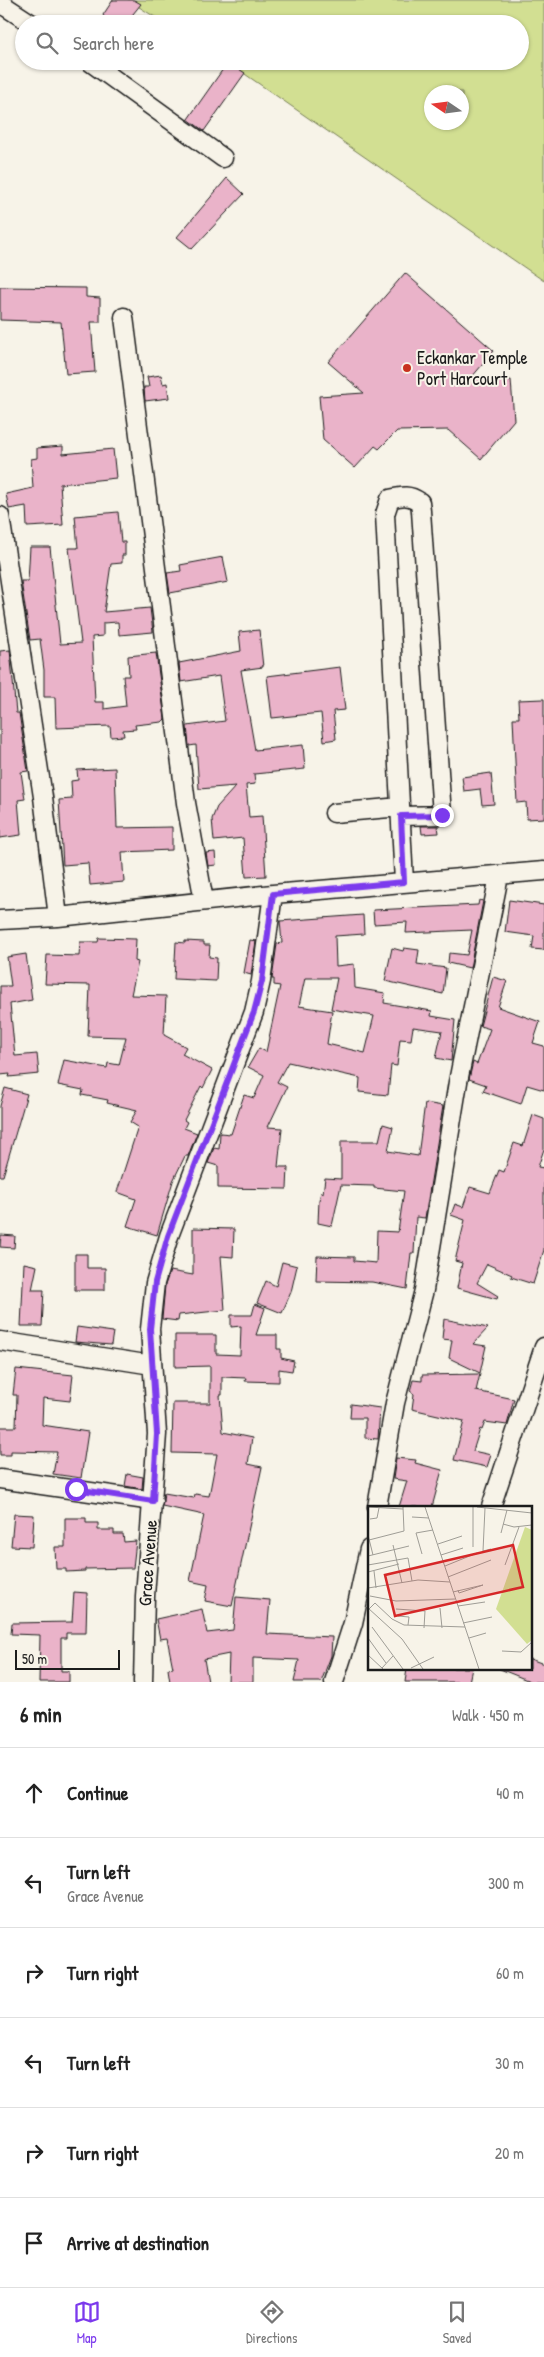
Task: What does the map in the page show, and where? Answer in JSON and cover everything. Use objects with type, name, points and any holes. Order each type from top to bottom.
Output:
[{"type":"street","points":[[0,3],[18,15]]},
{"type":"street","points":[[101,70],[223,158]]},
{"type":"street","points":[[124,317],[186,803],[204,901]]},
{"type":"street","points":[[334,813],[401,811],[442,815],[421,511],[420,502],[412,496],[390,499],[385,514],[401,811],[404,882]]},
{"type":"street","points":[[0,516],[43,797],[58,917]]},
{"type":"street","points":[[0,920],[58,917],[404,882],[544,872]]},
{"type":"street","points":[[377,1506],[395,1403],[424,1290],[458,1082],[499,876]]},
{"type":"street","name":"Grace Avenue","points":[[143,1682],[145,1596],[157,1434],[150,1329],[155,1282],[168,1236],[254,1012],[262,981],[273,894]]},
{"type":"street","points":[[0,1341],[152,1365]]},
{"type":"street","points":[[491,1506],[544,1347]]},
{"type":"street","points":[[0,1479],[153,1501]]},
{"type":"street","points":[[334,1682],[353,1623],[368,1554]]},
{"type":"green space","points":[[128,0],[544,0],[544,281],[239,70],[529,70],[529,15],[152,15]]},
{"type":"building","points":[[113,0],[134,0],[141,4],[132,15],[103,15]]},
{"type":"building","points":[[222,70],[240,70],[245,73],[204,131],[188,119]]},
{"type":"building","points":[[227,178],[244,194],[192,249],[177,237]]},
{"type":"building","name":"Eckankar Temple Port Harcourt","points":[[405,273],[494,351],[471,378],[511,380],[514,420],[481,459],[448,430],[397,431],[379,449],[375,446],[355,468],[323,440],[319,396],[364,393],[328,362]]},
{"type":"building","points":[[0,287],[86,288],[86,297],[100,298],[100,322],[91,322],[95,372],[66,374],[61,322],[0,320]]},
{"type":"building","points":[[161,375],[163,384],[167,383],[169,398],[145,401],[144,387],[149,387],[147,377]]},
{"type":"building","points":[[63,446],[63,454],[113,449],[116,478],[60,484],[63,525],[27,527],[26,506],[9,509],[6,494],[33,488],[31,459],[37,458],[37,448]]},
{"type":"building","points":[[118,512],[121,542],[125,542],[125,555],[122,555],[122,563],[111,564],[104,612],[150,608],[153,632],[119,635],[118,622],[103,623],[103,636],[92,637],[95,702],[104,702],[104,709],[126,706],[123,676],[129,676],[128,656],[156,653],[165,719],[162,722],[135,725],[136,729],[123,730],[124,736],[111,737],[110,726],[56,728],[55,697],[44,697],[44,670],[40,639],[30,640],[21,581],[28,581],[30,547],[50,547],[60,644],[81,643],[69,548],[78,548],[75,516]]},
{"type":"building","points":[[223,557],[228,582],[170,593],[167,573],[181,571],[180,565]]},
{"type":"building","points":[[259,630],[263,667],[241,670],[255,750],[303,745],[305,769],[254,774],[255,784],[246,785],[249,817],[262,816],[266,876],[246,877],[243,838],[214,841],[212,819],[217,807],[236,786],[199,789],[196,745],[189,746],[187,726],[225,721],[219,676],[181,682],[179,663],[241,651],[239,632]]},
{"type":"building","points":[[10,650],[16,713],[19,713],[28,771],[21,772],[25,799],[18,800],[21,835],[0,838],[0,651]]},
{"type":"building","points":[[340,667],[345,710],[333,711],[336,739],[324,741],[321,713],[272,718],[267,676]]},
{"type":"building","points":[[544,699],[544,818],[527,819],[526,802],[517,803],[513,718],[519,718],[518,700]]},
{"type":"building","points":[[115,768],[117,828],[172,827],[172,850],[122,852],[124,882],[90,885],[88,863],[63,865],[59,800],[72,799],[71,781],[78,780],[77,770]]},
{"type":"building","points":[[491,773],[494,804],[482,805],[480,789],[464,791],[462,777]]},
{"type":"building","points":[[421,826],[438,826],[439,833],[422,834]]},
{"type":"building","points":[[215,852],[216,865],[208,866],[206,853]]},
{"type":"building","points":[[479,900],[483,901],[470,968],[448,963],[449,953],[467,955],[472,930],[406,933],[407,922],[374,924],[373,910],[478,905]]},
{"type":"building","points":[[509,900],[544,905],[544,950],[532,949],[534,936],[505,932]]},
{"type":"building","points":[[363,915],[364,934],[335,936],[336,966],[354,964],[355,988],[385,993],[384,1003],[432,1011],[431,1016],[455,1020],[451,1061],[436,1058],[442,1031],[413,1027],[411,1040],[400,1039],[397,1066],[391,1065],[388,1095],[359,1092],[360,1078],[288,1062],[277,1082],[287,1087],[268,1127],[282,1128],[278,1167],[288,1167],[287,1189],[218,1188],[218,1166],[208,1163],[214,1148],[219,1149],[220,1133],[231,1134],[244,1095],[254,1098],[264,1075],[248,1067],[259,1048],[266,1052],[280,986],[274,985],[274,979],[272,979],[277,944],[282,943],[280,921]],"holes":[[[305,978],[337,978],[331,1009],[374,1016],[365,1053],[327,1044],[332,1011],[299,1006]]]},
{"type":"building","points":[[99,938],[136,939],[135,961],[138,962],[131,995],[166,996],[164,1035],[186,1047],[182,1054],[212,1070],[203,1088],[201,1086],[184,1120],[187,1122],[184,1128],[197,1133],[188,1156],[185,1156],[173,1181],[157,1235],[127,1226],[136,1199],[117,1192],[138,1127],[130,1122],[137,1110],[107,1103],[108,1100],[82,1095],[83,1090],[58,1085],[64,1060],[107,1068],[108,1063],[119,1065],[126,1037],[88,1036],[90,985],[45,984],[47,955],[79,956],[80,942],[98,942]]},
{"type":"building","points":[[250,940],[256,941],[251,975],[244,973]]},
{"type":"building","points":[[185,941],[204,942],[204,945],[210,945],[209,957],[217,958],[216,981],[174,979],[176,942],[185,943]]},
{"type":"building","points":[[392,948],[403,951],[404,948],[419,950],[417,964],[446,968],[443,994],[385,981]]},
{"type":"building","points":[[26,954],[32,1000],[10,1004],[15,1056],[37,1054],[39,1074],[9,1077],[10,1074],[0,1075],[0,986],[11,986],[7,957]]},
{"type":"building","points":[[493,977],[507,981],[498,1007],[540,1022],[533,1043],[544,1046],[544,1090],[527,1085],[521,1104],[483,1091],[486,1085],[469,1079],[473,1062],[477,1064],[490,1029],[480,1026]]},
{"type":"building","points":[[5,1088],[27,1094],[3,1176],[0,1176],[0,1106]]},
{"type":"building","points":[[425,1103],[443,1106],[425,1218],[416,1217],[414,1253],[411,1253],[407,1289],[372,1282],[316,1281],[317,1256],[354,1257],[354,1261],[376,1263],[377,1231],[398,1232],[404,1191],[374,1188],[374,1186],[341,1185],[332,1226],[318,1223],[319,1200],[321,1192],[323,1193],[325,1178],[341,1179],[341,1141],[379,1141],[383,1124],[393,1127],[388,1151],[418,1156]]},
{"type":"building","points":[[533,1115],[544,1119],[544,1149],[538,1167],[544,1168],[544,1250],[533,1284],[511,1277],[512,1275],[487,1264],[477,1283],[498,1296],[497,1299],[457,1288],[462,1263],[455,1261],[465,1220],[451,1215],[455,1204],[463,1207],[470,1187],[490,1193],[499,1170],[504,1172],[514,1143],[523,1146]]},
{"type":"building","points":[[193,1228],[234,1229],[233,1257],[221,1256],[225,1310],[179,1315],[178,1321],[162,1319],[165,1285],[170,1271],[193,1275]]},
{"type":"building","points":[[1,1235],[15,1236],[14,1248],[0,1247]]},
{"type":"building","points":[[75,1254],[87,1254],[87,1268],[105,1268],[105,1290],[75,1290]]},
{"type":"building","points":[[282,1262],[297,1266],[291,1292],[282,1313],[257,1303],[266,1281],[276,1286]]},
{"type":"building","points":[[24,1263],[37,1266],[32,1290],[44,1290],[42,1326],[21,1326]]},
{"type":"building","points":[[255,1304],[265,1308],[256,1335],[277,1335],[277,1349],[281,1349],[281,1358],[294,1361],[292,1371],[279,1369],[279,1382],[245,1381],[246,1378],[222,1377],[222,1395],[220,1395],[223,1432],[252,1438],[248,1464],[262,1467],[232,1606],[205,1601],[208,1585],[190,1581],[204,1515],[162,1506],[164,1493],[194,1498],[195,1494],[209,1496],[217,1454],[172,1453],[173,1403],[210,1403],[210,1366],[175,1367],[175,1335],[216,1335],[216,1354],[240,1355],[241,1326],[231,1327],[231,1315],[252,1315]]},
{"type":"building","points":[[444,1319],[488,1328],[473,1344],[486,1346],[480,1373],[449,1358],[452,1340],[442,1339]]},
{"type":"building","points":[[77,1327],[113,1332],[111,1345],[75,1342]]},
{"type":"building","points":[[16,1369],[73,1375],[70,1401],[43,1398],[42,1425],[88,1432],[81,1478],[53,1474],[57,1452],[11,1451],[11,1455],[0,1455],[0,1427],[16,1427],[17,1395],[13,1395]]},
{"type":"building","points":[[480,1374],[476,1391],[514,1399],[507,1425],[485,1422],[482,1430],[480,1429],[473,1451],[491,1455],[487,1467],[454,1460],[464,1421],[412,1409],[414,1394],[410,1391],[413,1380],[422,1381],[422,1375]]},
{"type":"building","points":[[351,1404],[380,1408],[378,1439],[365,1438],[365,1418],[350,1418]]},
{"type":"building","points":[[396,1458],[416,1460],[415,1463],[442,1470],[432,1506],[399,1506],[407,1481],[393,1479]]},
{"type":"building","points":[[127,1474],[143,1477],[142,1489],[125,1486]]},
{"type":"building","points":[[14,1514],[34,1515],[32,1547],[11,1546]]},
{"type":"building","points":[[65,1518],[86,1518],[86,1523],[98,1523],[98,1530],[114,1530],[114,1534],[123,1534],[124,1542],[136,1541],[133,1568],[85,1569],[85,1571],[66,1572],[66,1569],[56,1569],[55,1547],[65,1547]]},
{"type":"building","points":[[74,1592],[87,1593],[86,1633],[66,1633],[66,1638],[61,1638],[61,1671],[69,1671],[69,1682],[39,1682],[40,1635],[11,1634],[12,1623],[72,1622]]},
{"type":"building","points":[[236,1597],[270,1600],[267,1634],[332,1637],[331,1656],[321,1682],[294,1682],[299,1660],[253,1658],[253,1682],[228,1682],[229,1654],[204,1659],[208,1682],[170,1682],[168,1669],[173,1668],[167,1638],[160,1639],[156,1619],[202,1609],[207,1633],[233,1630]]},
{"type":"building","points":[[532,1660],[544,1664],[544,1682],[532,1682],[502,1670],[532,1670]]},
{"type":"building","points":[[407,1670],[472,1670],[469,1682],[405,1682]]},
{"type":"place","name":"Eckankar Temple Port Harcourt","points":[[407,368]]},
{"type":"route","points":[[76,1489],[153,1501],[157,1434],[150,1329],[155,1282],[168,1236],[254,1012],[262,981],[273,894],[404,882],[401,816],[442,815]]}]
